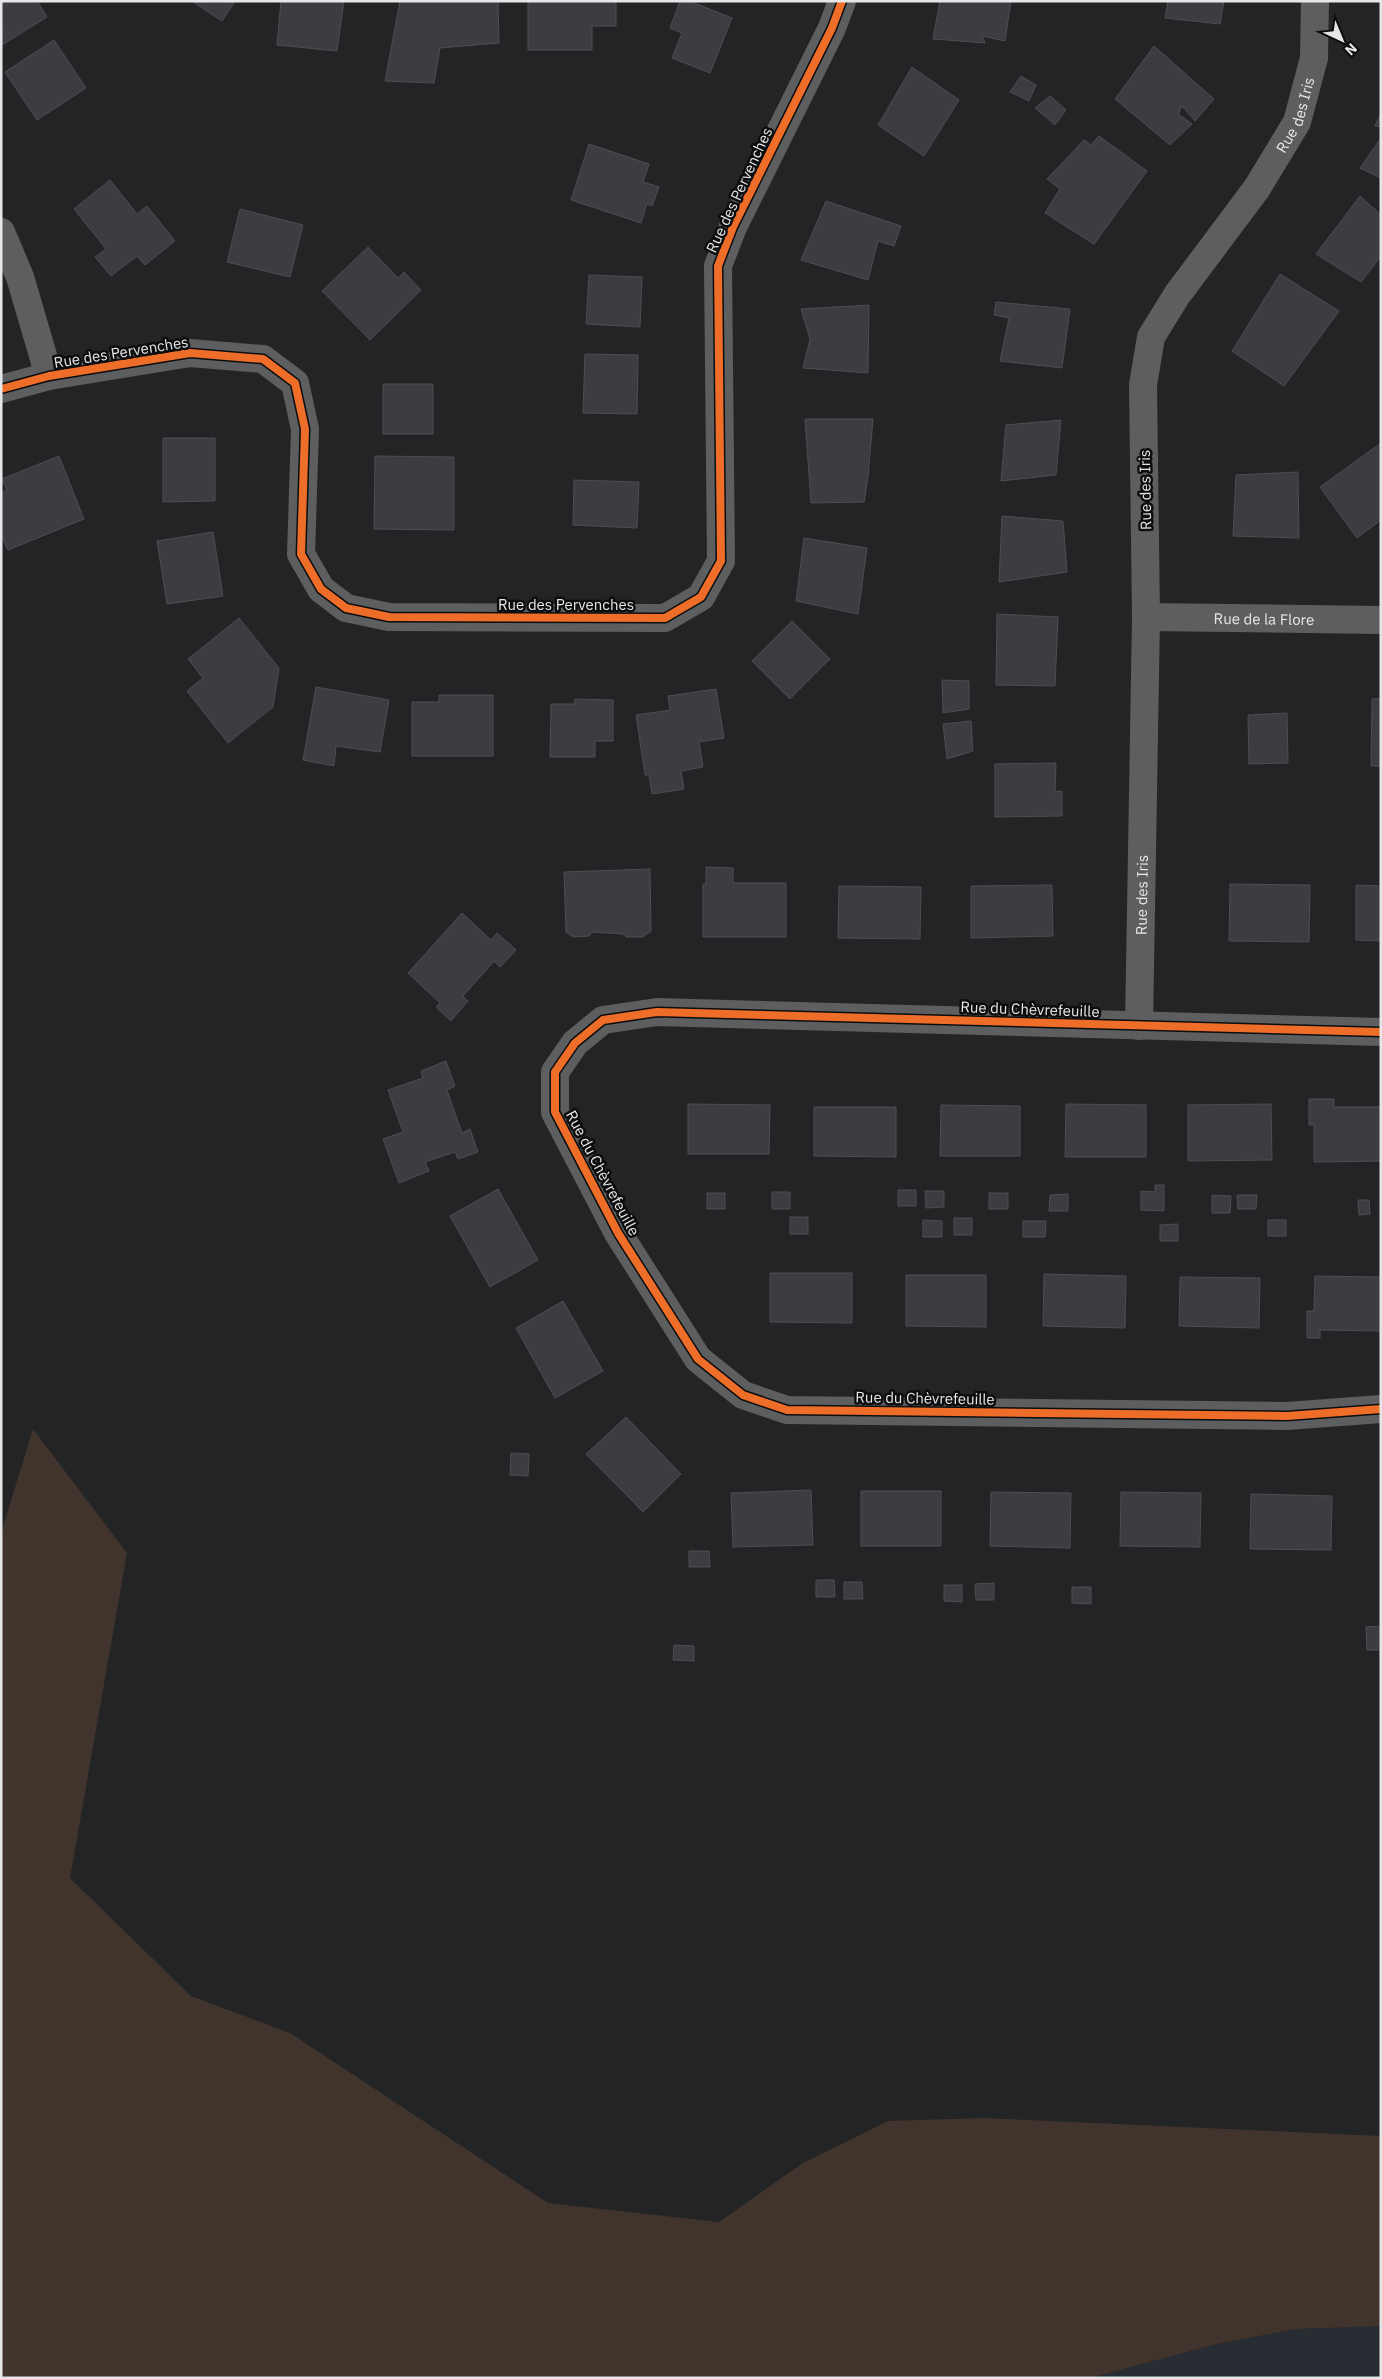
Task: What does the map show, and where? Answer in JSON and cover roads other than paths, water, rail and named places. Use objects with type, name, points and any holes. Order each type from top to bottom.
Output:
[{"type":"street","name":"Rue des Pervenches","points":[[1,389],[49,376],[190,353],[263,359],[295,383],[305,429],[301,554],[321,589],[346,608],[389,617],[665,618],[700,597],[721,561],[718,266],[733,227],[832,28],[842,1]]},
{"type":"street","name":"Rue des Iris","points":[[1139,1026],[1146,617],[1144,386],[1151,337],[1177,294],[1257,188],[1297,122],[1314,58],[1314,1]]},
{"type":"street","points":[[1,232],[20,276],[49,376]]},
{"type":"street","name":"Rue de la Flore","points":[[1146,617],[1381,620]]},
{"type":"street","name":"Rue du Chèvrefeuille","points":[[1381,1032],[657,1012],[603,1020],[575,1043],[556,1072],[555,1112],[618,1233],[698,1359],[744,1395],[787,1410],[1287,1416],[1381,1409]]}]
